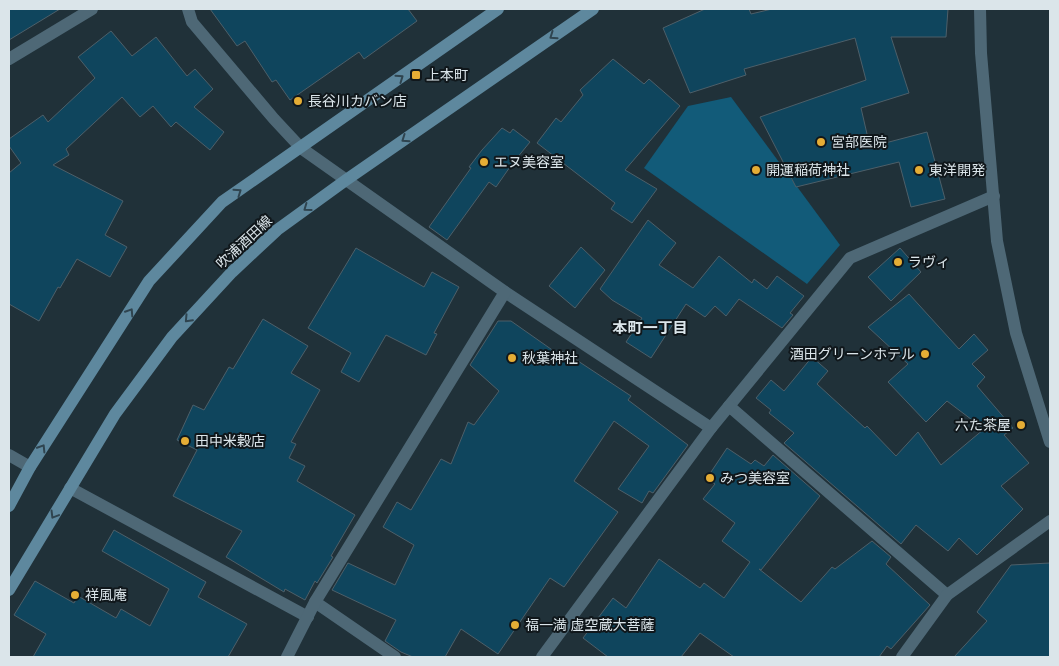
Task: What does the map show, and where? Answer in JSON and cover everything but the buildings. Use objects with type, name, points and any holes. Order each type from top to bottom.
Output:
[{"type":"main road","points":[[9,506],[30,467],[149,281],[222,202],[498,9]]},
{"type":"main road","name":"吹浦酒田線","points":[[9,590],[115,414],[172,336],[232,272],[277,230],[593,9]]},
{"type":"street","points":[[9,59],[92,9]]},
{"type":"street","points":[[188,9],[192,22],[301,148],[505,292],[710,428]]},
{"type":"street","points":[[980,9],[981,53],[997,241],[1016,333],[1050,442]]},
{"type":"street","points":[[542,657],[710,428],[850,258],[994,196]]},
{"type":"street","points":[[287,657],[315,602],[505,292]]},
{"type":"street","points":[[729,406],[947,596]]},
{"type":"street","points":[[9,455],[30,467]]},
{"type":"street","points":[[70,488],[308,617]]},
{"type":"street","points":[[902,657],[947,596],[1050,521]]},
{"type":"street","points":[[315,602],[395,657]]},
{"type":"shaded area","points":[[731,97],[840,245],[807,284],[644,168],[688,106]]},
{"type":"place","name":"上本町","points":[[416,75]]},
{"type":"place","name":"長谷川カバン店","points":[[298,101]]},
{"type":"place","name":"宮部医院","points":[[821,142]]},
{"type":"place","name":"エヌ美容室","points":[[484,162]]},
{"type":"place","name":"開運稲荷神社","points":[[756,170]]},
{"type":"place","name":"東洋開発","points":[[919,170]]},
{"type":"place","name":"ラヴィ","points":[[898,262]]},
{"type":"place","name":"酒田グリーンホテル","points":[[925,354]]},
{"type":"place","name":"秋葉神社","points":[[512,358]]},
{"type":"place","name":"六た茶屋","points":[[1021,425]]},
{"type":"place","name":"田中米穀店","points":[[185,441]]},
{"type":"place","name":"みつ美容室","points":[[710,478]]},
{"type":"place","name":"祥風庵","points":[[75,595]]},
{"type":"place","name":"福一満 虚空蔵大菩薩","points":[[515,625]]},
{"type":"district","name":"本町一丁目","points":[[650,328]]}]
